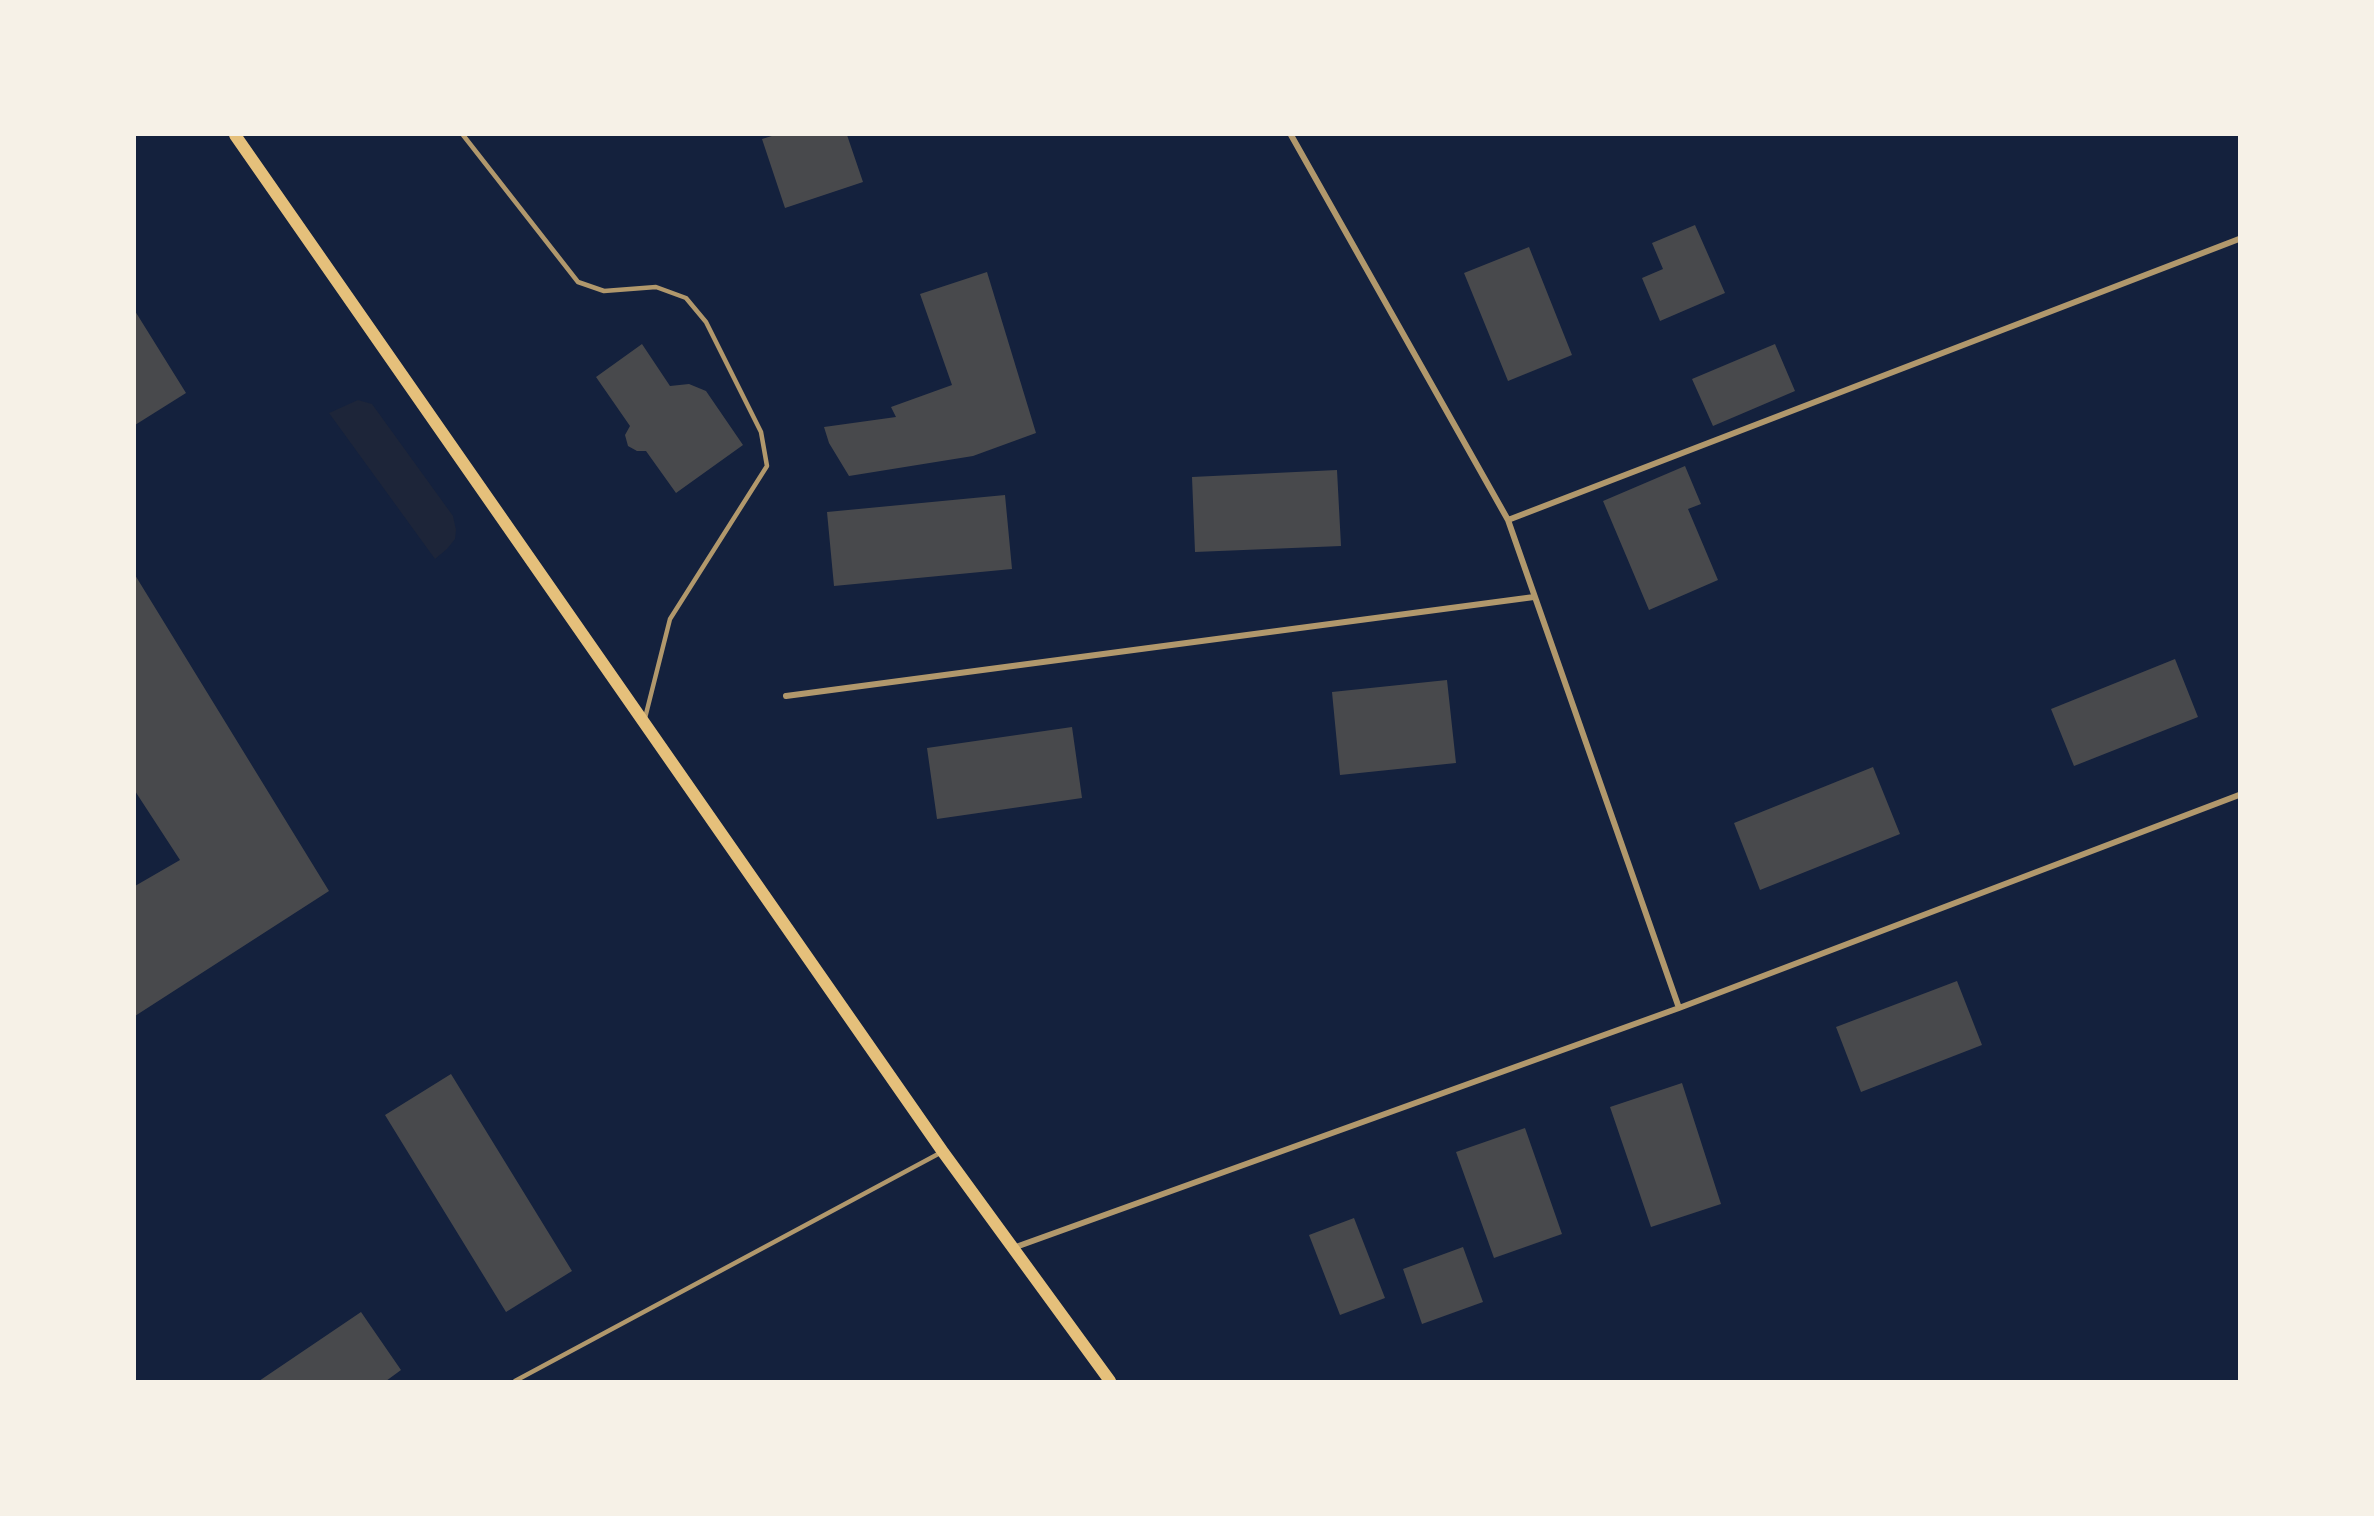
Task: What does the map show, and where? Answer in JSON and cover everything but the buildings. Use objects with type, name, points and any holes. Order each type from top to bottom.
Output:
[{"type":"main road","points":[[236,135],[943,1152],[1110,1381]]},
{"type":"street","points":[[1291,135],[1508,520],[1678,1008]]},
{"type":"street","points":[[1508,520],[2239,239]]},
{"type":"street","points":[[786,696],[1534,597]]},
{"type":"street","points":[[1012,1248],[1678,1008],[2239,795]]},
{"type":"lane","points":[[463,135],[578,282],[604,291],[656,287],[686,298],[705,322],[761,432],[767,466],[670,618],[644,721]]},
{"type":"lane","points":[[514,1381],[943,1152]]},
{"type":"shaded area","points":[[358,400],[372,404],[453,516],[455,539],[435,559],[329,413]]}]
